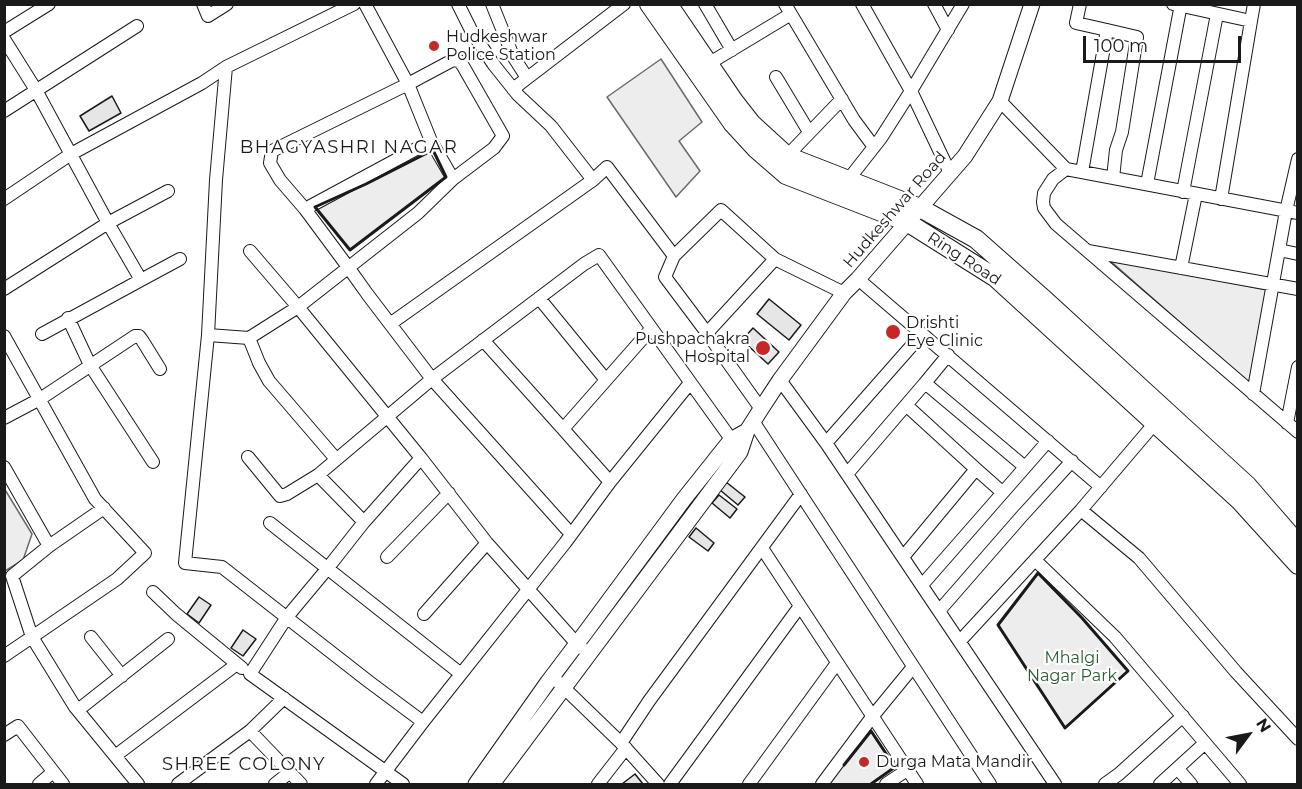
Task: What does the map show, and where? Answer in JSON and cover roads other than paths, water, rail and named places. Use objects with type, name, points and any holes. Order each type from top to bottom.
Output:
[{"type":"highway","name":"Ring Road","points":[[649,4],[733,124],[756,149],[786,175],[907,222],[996,278],[1239,500],[1298,565]]},
{"type":"highway","name":"Ring Road","points":[[668,4],[752,124],[787,156],[920,208],[976,239],[1247,485],[1298,544]]},
{"type":"main road","name":"Hudkeshwar Road","points":[[754,420],[780,380],[844,293],[965,156],[1000,102],[1032,4]]},
{"type":"main road","points":[[492,784],[564,687],[583,649],[684,499],[736,446],[754,420]]},
{"type":"main road","points":[[476,784],[552,677],[583,649]]},
{"type":"street","points":[[4,32],[48,4]]},
{"type":"street","points":[[203,4],[208,16],[227,4]]},
{"type":"street","points":[[4,199],[71,154],[202,83],[226,67],[354,4]]},
{"type":"street","points":[[365,4],[408,84],[431,141],[453,179]]},
{"type":"street","points":[[458,4],[494,65],[518,95],[551,126],[593,180]]},
{"type":"street","points":[[492,4],[513,56],[527,78]]},
{"type":"street","points":[[513,89],[624,4]]},
{"type":"street","points":[[705,4],[732,50]]},
{"type":"street","points":[[862,4],[911,91],[950,173]]},
{"type":"street","points":[[934,4],[948,30]]},
{"type":"street","points":[[848,180],[874,147],[911,91],[963,4]]},
{"type":"street","points":[[1080,4],[1076,23],[1137,37],[1113,178]]},
{"type":"street","points":[[1221,199],[1254,4]]},
{"type":"street","points":[[1147,184],[1178,5],[1251,21]]},
{"type":"street","points":[[708,64],[732,50],[788,9],[854,120],[874,147]]},
{"type":"street","points":[[1182,268],[1190,193],[1217,14]]},
{"type":"street","points":[[4,111],[137,26]]},
{"type":"street","points":[[1082,172],[1107,30]]},
{"type":"street","points":[[4,39],[36,90],[141,280]]},
{"type":"street","points":[[208,335],[249,338],[298,307],[348,267],[417,213],[453,179],[494,148],[503,136],[459,61],[453,60],[272,151],[270,163],[280,180],[304,209],[348,267],[368,295],[432,379],[571,534]]},
{"type":"street","points":[[226,67],[216,180],[208,335],[185,563],[222,567],[423,722]]},
{"type":"street","points":[[776,77],[810,132]]},
{"type":"street","points":[[787,156],[842,99]]},
{"type":"street","points":[[1000,102],[1066,169],[1292,212]]},
{"type":"street","points":[[304,209],[431,141]]},
{"type":"street","points":[[1253,394],[1280,250],[1292,212],[1298,159]]},
{"type":"street","points":[[390,324],[593,180],[607,167],[674,256]]},
{"type":"street","points":[[1066,169],[1053,179],[1044,193],[1042,202],[1056,224],[1298,432]]},
{"type":"street","points":[[4,290],[108,223],[168,191]]},
{"type":"street","points":[[844,293],[775,259],[721,210],[674,256],[665,278],[707,333],[754,420],[990,784]]},
{"type":"street","points":[[1280,250],[1298,254]]},
{"type":"street","points":[[250,251],[387,416],[487,543],[583,649]]},
{"type":"street","points":[[1087,251],[1298,289]]},
{"type":"street","points":[[248,457],[280,496],[287,494],[318,475],[432,379],[599,255],[736,446]]},
{"type":"street","points":[[42,334],[180,259]]},
{"type":"street","points":[[707,333],[775,259]]},
{"type":"street","points":[[858,279],[1101,487]]},
{"type":"street","points":[[539,298],[606,380]]},
{"type":"street","points":[[68,318],[90,365],[153,462]]},
{"type":"street","points":[[563,429],[651,329]]},
{"type":"street","points":[[826,443],[922,334]]},
{"type":"street","points":[[4,336],[95,499],[145,553],[117,579],[4,656]]},
{"type":"street","points":[[4,418],[40,399],[135,336],[139,336],[160,369]]},
{"type":"street","points":[[249,338],[269,381],[336,459]]},
{"type":"street","points":[[483,340],[610,482]]},
{"type":"street","points":[[847,474],[948,356]]},
{"type":"street","points":[[1287,423],[1298,367]]},
{"type":"street","points":[[780,380],[826,443],[1055,784]]},
{"type":"street","points":[[376,784],[610,482],[690,383]]},
{"type":"street","points":[[925,383],[1024,467]]},
{"type":"street","points":[[906,405],[975,470],[1002,492]]},
{"type":"street","points":[[960,641],[1081,510],[1155,423]]},
{"type":"street","points":[[922,585],[1048,441]]},
{"type":"street","points":[[250,674],[287,617],[364,522],[421,458]]},
{"type":"street","points":[[939,611],[1072,461]]},
{"type":"street","points":[[4,466],[49,546]]},
{"type":"street","points":[[903,557],[975,470]]},
{"type":"street","points":[[318,475],[364,522]]},
{"type":"street","points":[[387,557],[448,493]]},
{"type":"street","points":[[598,784],[650,701],[801,494]]},
{"type":"street","points":[[104,508],[8,578],[32,637],[78,710],[138,784]]},
{"type":"street","points":[[1081,510],[1139,558],[1236,672],[1298,739]]},
{"type":"street","points":[[270,523],[461,674]]},
{"type":"street","points":[[424,614],[487,543]]},
{"type":"street","points":[[762,548],[917,784]]},
{"type":"street","points":[[1035,560],[1115,637],[1240,784]]},
{"type":"street","points":[[153,592],[176,614],[250,674],[403,784]]},
{"type":"street","points":[[670,784],[800,606]]},
{"type":"street","points":[[91,637],[122,676]]},
{"type":"street","points":[[78,710],[168,639]]},
{"type":"street","points":[[749,784],[837,663]]},
{"type":"street","points":[[115,756],[237,664]]},
{"type":"street","points":[[822,784],[913,667]]},
{"type":"street","points":[[552,677],[623,745],[658,784]]},
{"type":"street","points":[[178,784],[250,731],[284,698]]},
{"type":"street","points":[[1105,784],[1183,716]]},
{"type":"street","points":[[4,735],[18,726],[63,784]]},
{"type":"street","points":[[250,731],[301,784]]},
{"type":"street","points":[[1160,784],[1205,742]]},
{"type":"street","points":[[1178,769],[1191,784]]},
{"type":"street","points":[[886,784],[908,770]]},
{"type":"street","points":[[39,784],[53,772]]},
{"type":"street","points":[[275,784],[290,773]]},
{"type":"place","name":"Hudkeshwar Police Station","points":[[434,46]]},
{"type":"place","name":"Drishti Eye Clinic","points":[[893,332]]},
{"type":"place","name":"Pushpachakra Hospital","points":[[763,348]]},
{"type":"place","name":"Durga Mata Mandir","points":[[864,762]]},
{"type":"district","name":"BHAGYASHRI NAGAR","points":[[349,148]]},
{"type":"district","name":"SHREE COLONY","points":[[244,765]]},
{"type":"park label","name":"Mhalgi Nagar Park","points":[[1072,667]]}]
